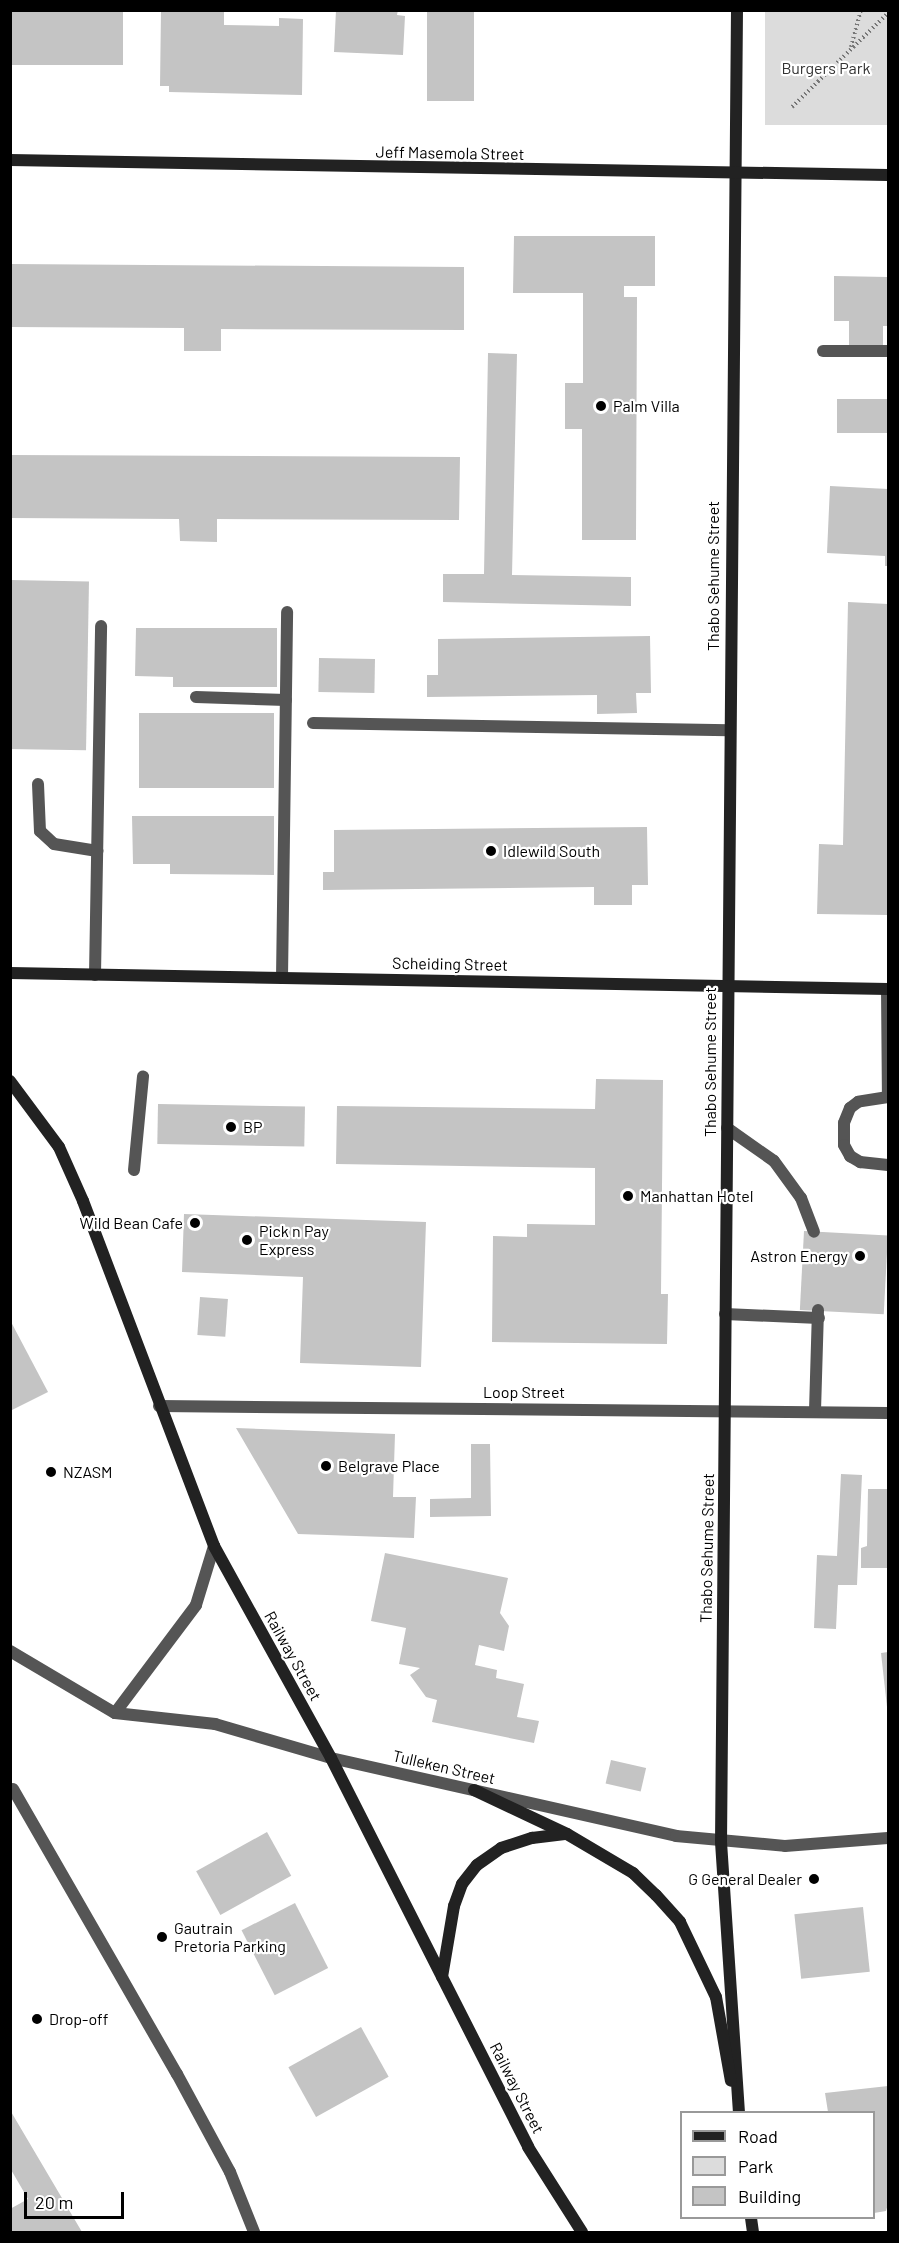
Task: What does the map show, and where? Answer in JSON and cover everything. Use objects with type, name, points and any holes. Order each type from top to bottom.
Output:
[{"type":"main road","name":"Thabo Sehume Street","points":[[736,10],[721,1842],[738,2111]]},
{"type":"main road","name":"Jeff Masemola Street","points":[[10,160],[733,175],[888,175]]},
{"type":"main road","name":"Scheiding Street","points":[[10,974],[888,989]]},
{"type":"main road","name":"Railway Street","points":[[10,1081],[59,1147],[83,1201],[214,1546],[331,1758],[528,2147],[582,2232]]},
{"type":"main road","points":[[474,1790],[567,1834],[633,1873],[680,1922],[716,1997],[738,2111]]},
{"type":"main road","points":[[442,1977],[454,1906],[462,1884],[477,1865],[501,1848],[532,1838],[567,1834]]},
{"type":"street","points":[[823,351],[888,351]]},
{"type":"street","points":[[282,978],[287,612]]},
{"type":"street","points":[[95,975],[101,626]]},
{"type":"street","points":[[196,697],[286,700]]},
{"type":"street","points":[[313,723],[729,730]]},
{"type":"street","points":[[38,784],[38,827],[43,835],[61,846],[97,851]]},
{"type":"street","points":[[888,989],[888,1097],[858,1102],[850,1108],[844,1123],[844,1145],[850,1156],[860,1162],[888,1165]]},
{"type":"street","points":[[134,1170],[143,1076]]},
{"type":"street","points":[[727,1128],[774,1161],[801,1198],[814,1232]]},
{"type":"street","points":[[725,1314],[819,1314],[815,1411]]},
{"type":"street","name":"Loop Street","points":[[159,1406],[725,1409],[888,1413]]},
{"type":"street","points":[[115,1713],[196,1605],[214,1546]]},
{"type":"street","name":"Tulleken Street","points":[[10,1651],[115,1713],[215,1724],[331,1758],[676,1836],[721,1842],[785,1846],[888,1838]]},
{"type":"street","points":[[13,1788],[204,2123],[230,2172],[254,2232]]},
{"type":"path","points":[[851,48],[861,10]]},
{"type":"path","points":[[792,107],[888,13]]},
{"type":"green space","name":"Burgers Park","points":[[765,11],[888,11],[888,125],[765,125]]},
{"type":"building","points":[[10,10],[123,10],[123,65],[10,65]]},
{"type":"building","points":[[161,10],[224,10],[224,25],[279,26],[279,18],[303,19],[302,95],[169,92],[169,86],[160,86]]},
{"type":"building","points":[[336,10],[398,10],[397,15],[405,16],[403,55],[334,52]]},
{"type":"building","points":[[427,10],[474,10],[474,101],[427,101]]},
{"type":"building","name":"Palm Villa","points":[[514,236],[655,236],[655,286],[624,286],[624,297],[637,297],[636,540],[582,540],[582,429],[565,429],[565,383],[583,383],[583,293],[513,293]]},
{"type":"building","points":[[10,264],[464,267],[464,330],[221,329],[221,351],[184,351],[184,328],[10,327]]},
{"type":"building","points":[[834,276],[888,277],[888,326],[883,326],[883,350],[849,349],[849,321],[834,321]]},
{"type":"building","points":[[488,353],[517,354],[512,575],[631,577],[631,606],[443,602],[443,574],[484,574]]},
{"type":"building","points":[[837,399],[888,399],[888,433],[837,433]]},
{"type":"building","points":[[10,455],[460,457],[459,520],[217,519],[217,542],[180,541],[179,519],[10,518]]},
{"type":"building","points":[[830,486],[888,489],[888,566],[885,566],[885,556],[827,553]]},
{"type":"building","points":[[10,580],[89,581],[86,750],[10,749]]},
{"type":"building","points":[[848,602],[888,604],[888,915],[817,914],[819,844],[843,845]]},
{"type":"building","points":[[136,628],[277,628],[277,687],[173,687],[173,677],[135,676]]},
{"type":"building","points":[[650,636],[651,693],[636,693],[637,713],[597,714],[597,695],[427,697],[427,675],[438,675],[438,639]]},
{"type":"building","points":[[319,658],[375,659],[374,693],[318,692]]},
{"type":"building","points":[[139,713],[274,713],[274,788],[139,788]]},
{"type":"building","points":[[132,816],[274,816],[274,875],[170,874],[170,864],[133,864]]},
{"type":"building","name":"Idlewild South","points":[[647,827],[648,885],[632,885],[632,905],[594,905],[594,887],[323,890],[323,872],[334,872],[334,830]]},
{"type":"building","name":"Manhattan Hotel","points":[[596,1079],[663,1080],[661,1294],[668,1294],[667,1344],[492,1342],[493,1236],[527,1237],[527,1224],[595,1225],[595,1168],[336,1164],[337,1106],[595,1109]]},
{"type":"building","points":[[158,1104],[305,1107],[304,1147],[157,1144]]},
{"type":"building","points":[[184,1214],[426,1222],[421,1367],[300,1363],[303,1277],[182,1272]]},
{"type":"building","points":[[804,1231],[888,1235],[884,1314],[800,1310]]},
{"type":"building","points":[[200,1297],[228,1299],[225,1337],[197,1335]]},
{"type":"building","points":[[10,1320],[48,1392],[10,1411]]},
{"type":"building","name":"Belgrave Place","points":[[236,1428],[395,1434],[393,1497],[416,1497],[414,1538],[298,1534]]},
{"type":"building","points":[[471,1444],[490,1444],[491,1516],[430,1517],[430,1499],[471,1498]]},
{"type":"building","points":[[841,1474],[862,1475],[857,1585],[838,1585],[836,1629],[814,1628],[817,1555],[837,1556]]},
{"type":"building","points":[[868,1489],[888,1489],[888,1568],[861,1568],[861,1548],[867,1546]]},
{"type":"building","points":[[385,1553],[508,1578],[500,1613],[509,1626],[504,1651],[479,1645],[475,1665],[497,1670],[496,1678],[524,1684],[517,1717],[539,1721],[534,1743],[432,1722],[437,1700],[426,1697],[410,1675],[420,1668],[399,1664],[406,1628],[371,1621]]},
{"type":"building","points":[[888,1652],[888,1706],[887,1707],[881,1653]]},
{"type":"building","points":[[611,1760],[646,1768],[641,1791],[606,1783]]},
{"type":"building","points":[[267,1832],[291,1876],[220,1915],[196,1871]]},
{"type":"building","points":[[295,1903],[328,1968],[275,1995],[242,1930]]},
{"type":"building","points":[[863,1907],[870,1972],[801,1979],[794,1914]]},
{"type":"building","points":[[361,2027],[389,2077],[316,2117],[288,2067]]},
{"type":"building","points":[[888,2086],[888,2204],[886,2211],[875,2213],[875,2111],[828,2111],[825,2093]]},
{"type":"building","points":[[10,2110],[82,2232],[10,2232],[10,2209],[28,2199],[10,2168]]},
{"type":"place","name":"Palm Villa","points":[[601,406]]},
{"type":"place","name":"Idlewild South","points":[[491,851]]},
{"type":"place","name":"BP","points":[[231,1127]]},
{"type":"place","name":"Manhattan Hotel","points":[[628,1196]]},
{"type":"place","name":"Wild Bean Cafe","points":[[195,1223]]},
{"type":"place","name":"Pick n Pay Express","points":[[247,1240]]},
{"type":"place","name":"Astron Energy","points":[[860,1256]]},
{"type":"place","name":"Belgrave Place","points":[[326,1466]]},
{"type":"place","name":"NZASM","points":[[51,1472]]},
{"type":"place","name":"G General Dealer","points":[[814,1879]]},
{"type":"place","name":"Gautrain Pretoria Parking","points":[[162,1937]]},
{"type":"place","name":"Drop-off","points":[[37,2019]]}]
